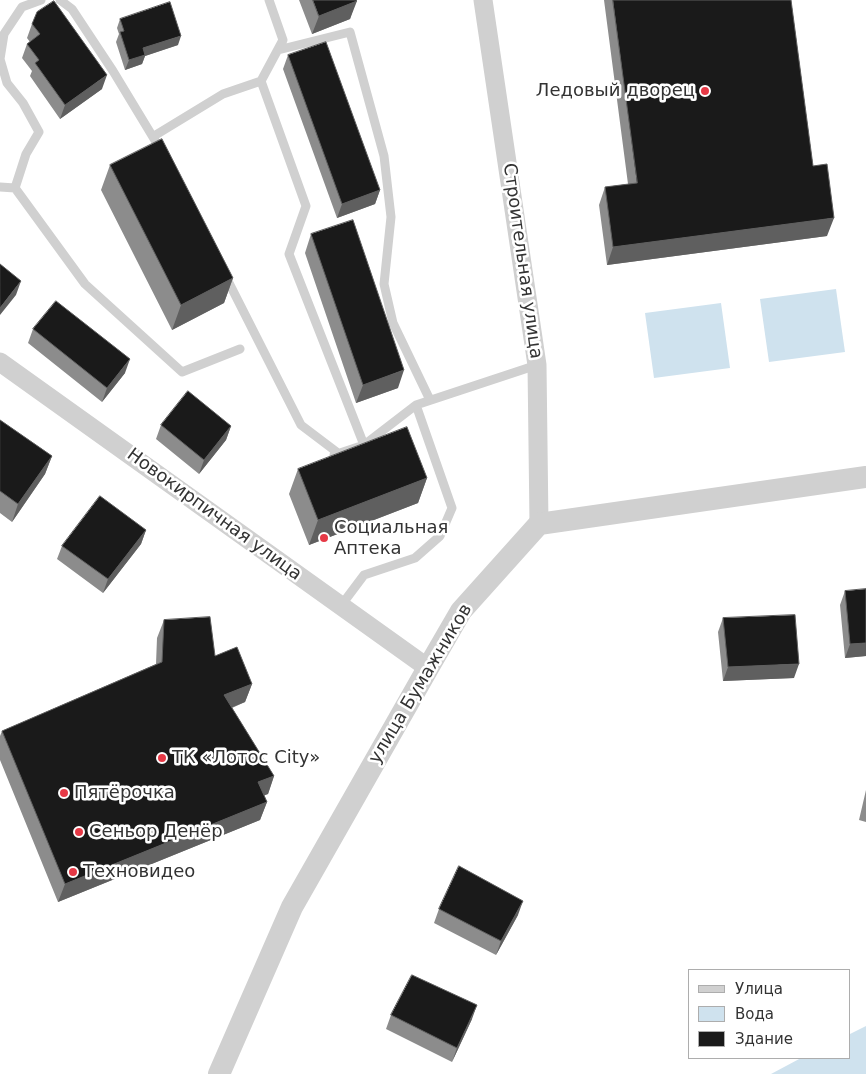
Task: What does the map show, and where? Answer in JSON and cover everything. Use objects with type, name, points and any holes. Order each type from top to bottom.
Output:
[{"type":"street","name":"Строительная улица","points":[[483,0],[537,365],[539,524]]},
{"type":"street","name":"Новокирпичная улица","points":[[0,362],[428,668]]},
{"type":"street","points":[[539,524],[866,477]]},
{"type":"street","name":"улица Бумажников","points":[[219,1074],[292,907],[461,611],[539,524]]},
{"type":"lane","points":[[15,188],[26,154],[39,132],[23,103],[7,83],[0,58],[4,34],[22,7],[41,0]]},
{"type":"lane","points":[[60,0],[72,9],[154,136],[167,163]]},
{"type":"lane","points":[[154,136],[223,94],[261,81],[283,40],[269,0]]},
{"type":"lane","points":[[278,50],[350,32],[384,156],[391,217],[384,284],[393,323],[430,400]]},
{"type":"lane","points":[[261,81],[306,206],[289,254],[364,445]]},
{"type":"lane","points":[[0,186],[15,188],[85,284],[182,372],[240,349]]},
{"type":"lane","points":[[221,268],[302,425],[338,453]]},
{"type":"lane","points":[[322,462],[338,453],[364,445],[416,405],[537,365]]},
{"type":"lane","points":[[340,606],[364,575],[415,558],[440,536],[452,508],[416,405]]},
{"type":"water","points":[[836,289],[845,352],[769,362],[760,299]]},
{"type":"water","points":[[721,303],[730,368],[654,378],[645,313]]},
{"type":"water","points":[[866,1026],[866,1074],[771,1074],[799,1059],[851,1059],[851,1034]]},
{"type":"building","points":[[313,0],[356,0],[357,1],[319,16]]},
{"type":"building","name":"Ледовый дворец","points":[[613,0],[791,0],[813,166],[827,164],[834,218],[613,247],[605,187],[637,183]]},
{"type":"building","points":[[54,1],[107,75],[65,105],[35,63],[39,60],[27,44],[40,34],[32,24],[37,12]]},
{"type":"building","points":[[170,2],[181,36],[143,48],[145,55],[129,60],[120,32],[124,31],[120,19]]},
{"type":"building","points":[[326,42],[380,190],[342,204],[288,55]]},
{"type":"building","points":[[162,139],[233,278],[181,305],[110,165]]},
{"type":"building","points":[[353,220],[404,370],[363,385],[311,234]]},
{"type":"building","points":[[0,264],[21,281],[0,308]]},
{"type":"building","points":[[56,301],[130,359],[107,388],[33,329]]},
{"type":"building","points":[[188,391],[231,426],[204,460],[161,425]]},
{"type":"building","points":[[0,420],[52,456],[18,504],[0,491]]},
{"type":"building","points":[[407,427],[427,478],[318,520],[298,469]]},
{"type":"building","points":[[100,496],[146,530],[108,579],[62,546]]},
{"type":"building","points":[[866,589],[866,643],[850,644],[845,591]]},
{"type":"building","points":[[795,615],[799,664],[728,667],[723,618]]},
{"type":"building","points":[[210,617],[215,656],[237,647],[252,684],[224,695],[274,776],[258,782],[267,802],[65,884],[2,731],[162,662],[164,620]]},
{"type":"building","points":[[459,866],[523,901],[501,941],[439,909]]},
{"type":"building","points":[[412,975],[477,1005],[457,1048],[391,1015]]},
{"type":"place","name":"Ледовый дворец","points":[[705,91]]},
{"type":"place","name":"Социальная Аптека","points":[[324,538]]},
{"type":"place","name":"ТК «Лотос City»","points":[[162,758]]},
{"type":"place","name":"Пятёрочка","points":[[64,793]]},
{"type":"place","name":"Сеньор Денёр","points":[[79,832]]},
{"type":"place","name":"Техновидео","points":[[73,872]]}]
